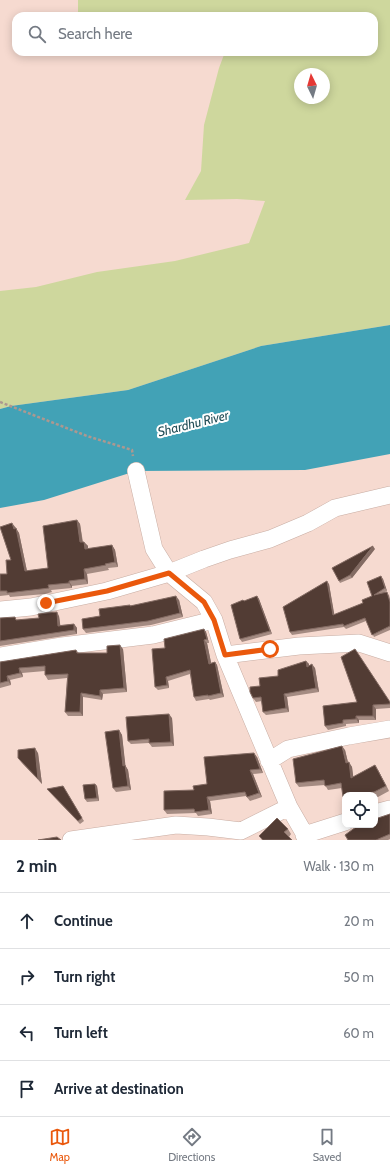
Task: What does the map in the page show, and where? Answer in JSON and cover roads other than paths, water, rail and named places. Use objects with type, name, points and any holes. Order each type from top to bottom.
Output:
[{"type":"street","points":[[136,471],[154,549],[169,573],[204,602],[214,620],[225,655],[269,761],[289,807],[306,837],[342,823]]},
{"type":"street","points":[[0,610],[31,606],[107,591],[169,573],[230,550],[270,539],[308,523],[335,508],[390,495]]},
{"type":"street","points":[[0,656],[62,646],[153,635],[214,620]]},
{"type":"street","points":[[225,655],[300,646],[358,643],[390,653]]},
{"type":"street","points":[[269,761],[288,749],[390,729]]},
{"type":"street","points":[[72,840],[176,825],[241,831],[289,807]]},
{"type":"street","points":[[378,812],[390,809]]},
{"type":"water","name":"Shardhu River","points":[[390,325],[390,454],[305,470],[136,471],[44,500],[0,508],[0,409],[11,406],[128,390],[261,346]]}]
